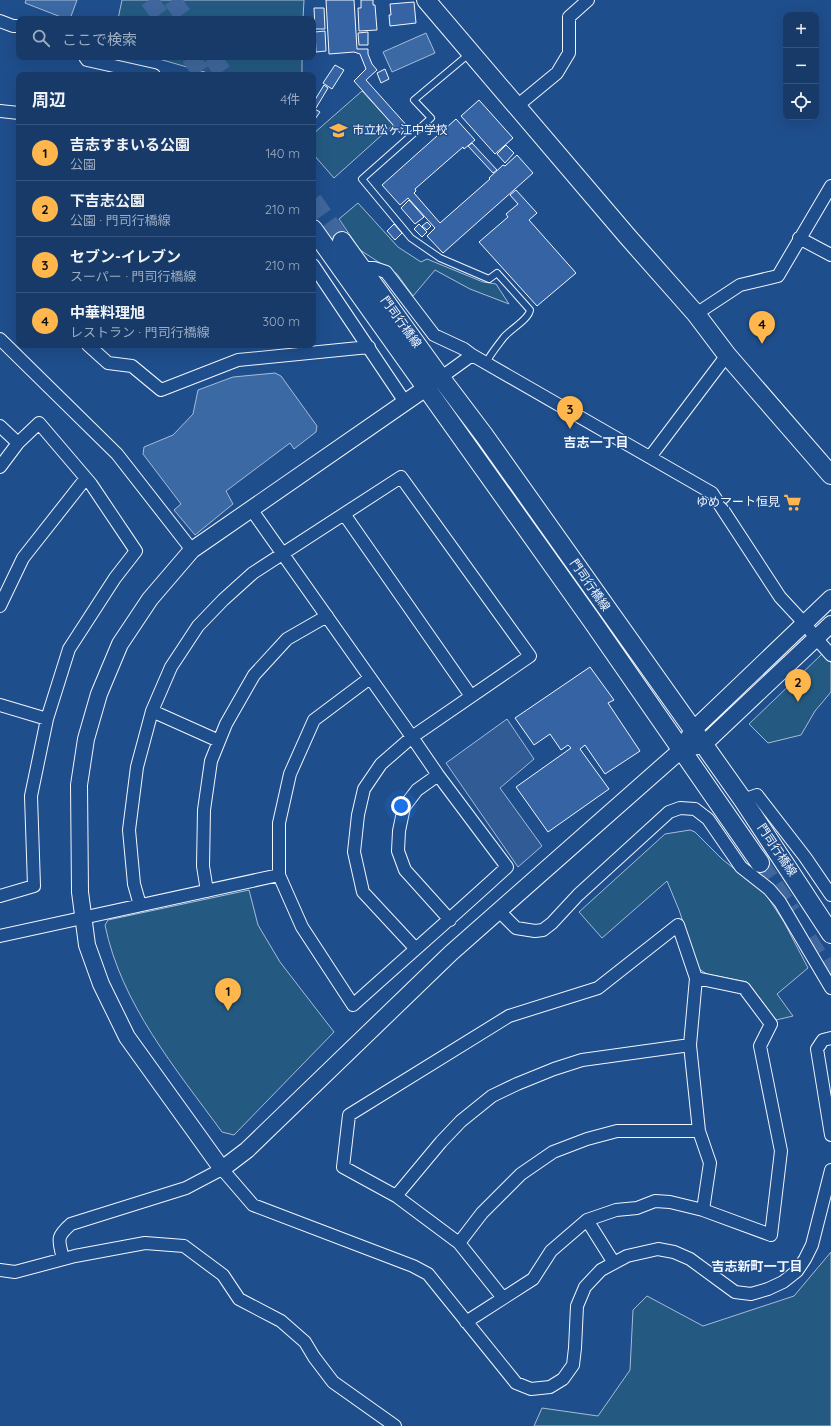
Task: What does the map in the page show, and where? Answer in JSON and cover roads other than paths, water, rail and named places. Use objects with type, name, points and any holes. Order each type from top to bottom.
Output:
[{"type":"main road","points":[[426,0],[628,237],[696,314],[727,355],[831,475]]},
{"type":"main road","name":"門司行橋線","points":[[316,233],[760,863]]},
{"type":"main road","name":"門司行橋線","points":[[342,241],[441,378],[489,441],[743,800],[831,934]]},
{"type":"street","points":[[517,106],[557,73],[569,53],[569,17],[588,0]]},
{"type":"street","points":[[0,21],[16,26]]},
{"type":"street","points":[[87,60],[141,72]]},
{"type":"street","points":[[0,111],[16,113]]},
{"type":"street","points":[[696,314],[740,285],[778,276],[831,186]]},
{"type":"street","points":[[799,238],[831,255]]},
{"type":"street","points":[[361,268],[374,268],[386,272],[434,335],[464,348],[472,355],[712,493],[780,597],[831,655]]},
{"type":"street","points":[[316,270],[405,402]]},
{"type":"street","points":[[0,339],[117,454],[192,550]]},
{"type":"street","points":[[92,348],[108,362],[132,366],[161,390],[238,360],[369,347]]},
{"type":"street","points":[[472,355],[192,550],[150,599],[120,644],[99,694],[88,731],[79,785],[80,892],[87,946],[101,984],[127,1037],[222,1169],[253,1205],[414,1266],[428,1274],[516,1383],[531,1389],[550,1387],[563,1379],[573,1365],[577,1306],[585,1287],[601,1270],[626,1256],[658,1249],[674,1252],[690,1259],[735,1292],[752,1294],[783,1282],[797,1271],[812,1245],[831,1170]]},
{"type":"street","points":[[650,457],[727,355]]},
{"type":"street","points":[[0,468],[18,443],[39,423],[86,478],[136,551],[115,578],[69,649],[46,719],[31,796],[34,886],[0,896]]},
{"type":"street","points":[[0,426],[18,443]]},
{"type":"street","points":[[140,906],[134,884],[129,830],[137,767],[152,711],[170,667],[198,626],[223,600],[253,573],[401,477],[530,656],[412,737],[381,764],[364,789],[358,815],[354,852],[364,892],[415,948]]},
{"type":"street","points":[[0,606],[23,558],[86,478]]},
{"type":"street","points":[[251,509],[327,616],[438,775],[506,867],[450,920],[415,948],[353,1005],[302,927],[279,875],[279,823],[290,774],[314,720],[370,678]]},
{"type":"street","points":[[344,514],[471,696]]},
{"type":"street","points":[[63,1259],[59,1241],[62,1232],[72,1224],[186,1188],[222,1169],[247,1150],[451,953],[500,912],[681,750],[693,730],[831,598]]},
{"type":"street","points":[[207,891],[203,866],[204,810],[211,760],[226,724],[254,675],[287,638],[327,616]]},
{"type":"street","points":[[681,750],[703,745],[831,624]]},
{"type":"street","points":[[0,705],[46,719]]},
{"type":"street","points":[[152,711],[219,741]]},
{"type":"street","points":[[438,775],[417,790],[404,807],[399,830],[398,851],[405,870],[450,920]]},
{"type":"street","points":[[743,800],[757,795],[805,857],[831,895]]},
{"type":"street","points":[[500,912],[516,928],[535,931],[543,930],[552,923],[578,895],[668,812],[680,808],[695,809],[708,819],[741,867],[769,889],[780,902],[831,988]]},
{"type":"street","points":[[0,936],[279,875]]},
{"type":"street","points":[[503,1298],[459,1243],[396,1196],[343,1167],[349,1115],[509,1016],[598,988],[678,925],[696,978],[690,1045],[699,1131],[710,1163],[703,1210]]},
{"type":"street","points":[[466,1322],[533,1279],[551,1251],[587,1220],[616,1210],[637,1208],[655,1201],[670,1202],[703,1210],[771,1235],[781,1151],[760,1046],[771,1024],[744,988],[696,978]]},
{"type":"street","points":[[831,1038],[823,1040],[817,1048],[831,1135]]},
{"type":"street","points":[[396,1196],[461,1120],[492,1096],[523,1081],[582,1060],[690,1045]]},
{"type":"street","points":[[459,1243],[482,1212],[521,1174],[553,1152],[587,1139],[617,1131],[699,1131]]},
{"type":"street","points":[[587,1220],[614,1263]]},
{"type":"street","points":[[0,1270],[15,1272],[63,1259],[145,1243],[184,1246],[223,1275],[239,1299],[281,1321],[305,1342],[314,1357],[333,1382],[395,1426]]},
{"type":"lane","points":[[471,52],[414,100],[431,118],[362,179],[410,238],[440,258],[489,279],[497,273],[530,310],[528,316],[505,335],[486,363]]},
{"type":"tunnel","points":[[149,0],[161,16]]},
{"type":"tunnel","points":[[172,0],[184,16]]},
{"type":"tunnel","points":[[192,60],[201,72]]},
{"type":"tunnel","points":[[214,60],[223,72]]},
{"type":"tunnel","points":[[316,204],[342,241]]},
{"type":"tunnel","points":[[760,863],[792,912]]},
{"type":"tunnel","points":[[808,939],[831,975]]},
{"type":"place","name":"市立松ヶ江中学校","points":[[339,130]]},
{"type":"place","name":"中華料理旭","points":[[762,344]]},
{"type":"place","name":"セブン-イレブン","points":[[570,429]]},
{"type":"place","name":"ゆめマート恒見","points":[[793,502]]},
{"type":"place","name":"下吉志公園","points":[[798,702]]},
{"type":"place","name":"吉志すまいる公園","points":[[228,1011]]},
{"type":"district","name":"吉志一丁目","points":[[596,442]]},
{"type":"district","name":"吉志新町一丁目","points":[[757,1266]]}]
